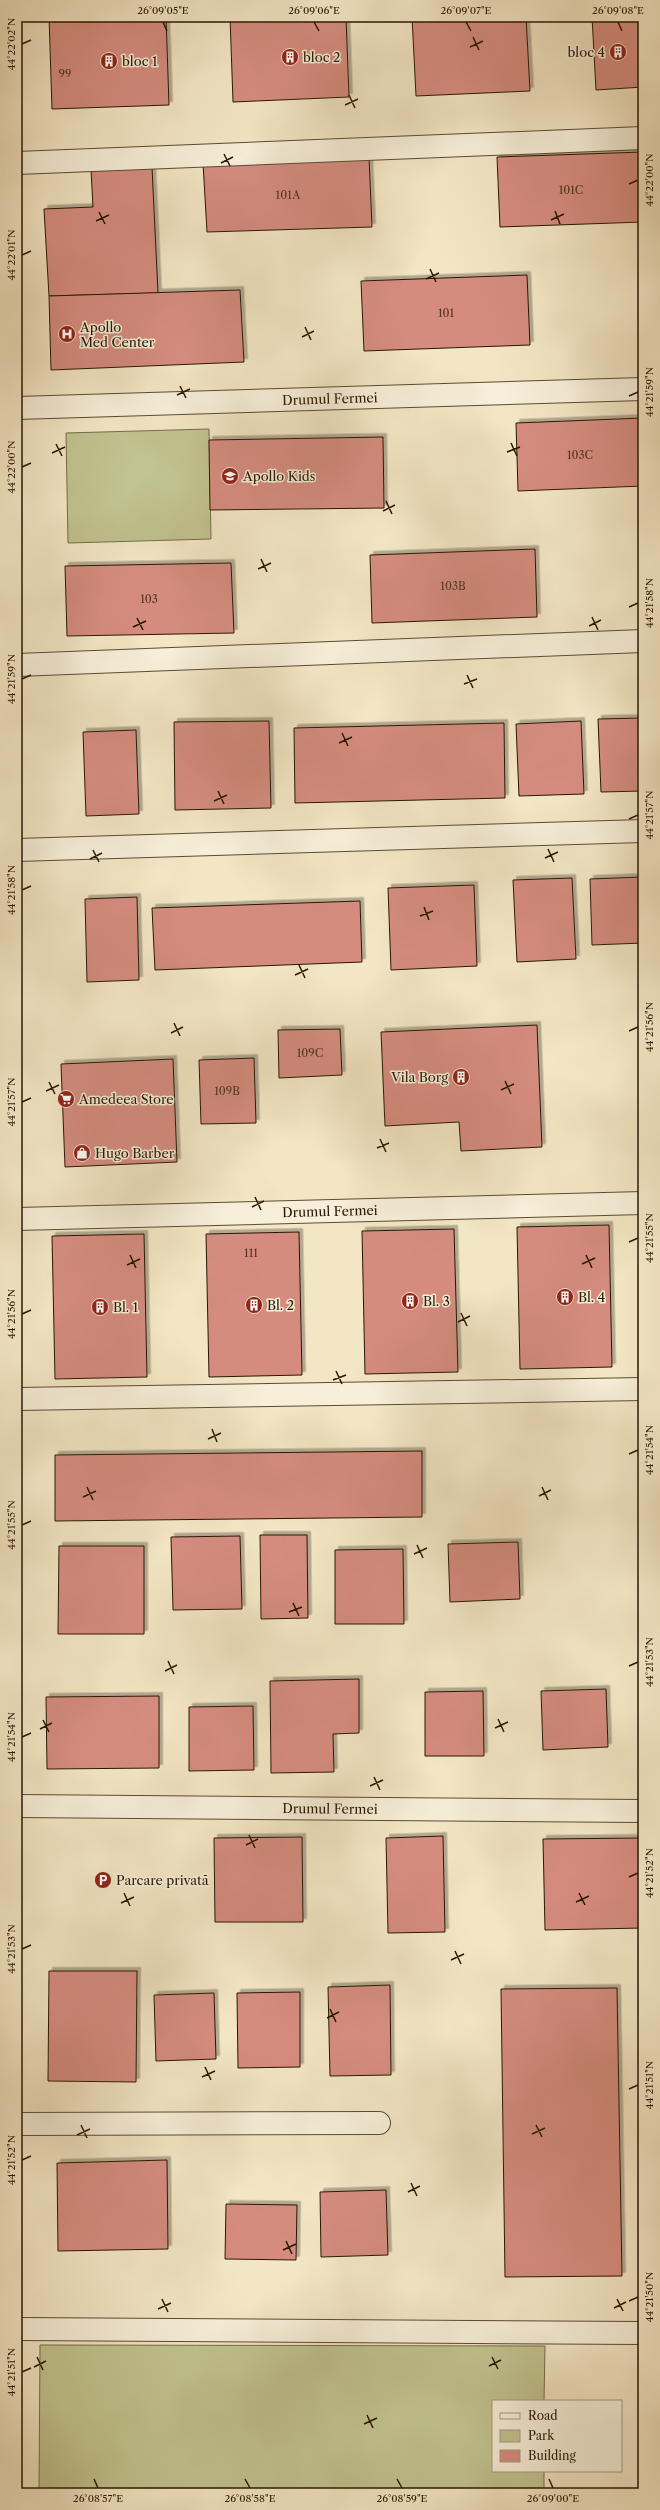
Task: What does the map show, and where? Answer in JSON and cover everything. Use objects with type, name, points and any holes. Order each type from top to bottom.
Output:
[{"type":"lane","points":[[17,163],[643,138]]},
{"type":"lane","name":"Drumul Fermei","points":[[17,408],[643,389]]},
{"type":"lane","points":[[17,665],[643,641]]},
{"type":"lane","points":[[17,850],[643,831]]},
{"type":"lane","name":"Drumul Fermei","points":[[17,1219],[643,1203]]},
{"type":"lane","points":[[17,1399],[643,1389]]},
{"type":"lane","name":"Drumul Fermei","points":[[17,1806],[643,1810]]},
{"type":"lane","points":[[17,2124],[379,2122]]},
{"type":"lane","points":[[17,2329],[643,2333]]},
{"type":"green space","points":[[209,429],[211,539],[68,543],[66,433]]},
{"type":"green space","points":[[40,2345],[545,2346],[544,2400],[492,2400],[492,2472],[544,2472],[544,2493],[39,2493]]},
{"type":"building","name":"bloc 1","points":[[49,17],[166,17],[169,105],[52,109]]},
{"type":"building","name":"bloc 2","points":[[230,17],[346,17],[349,97],[233,102]]},
{"type":"building","points":[[412,17],[526,17],[530,91],[416,96]]},
{"type":"building","name":"bloc 4","points":[[592,17],[643,17],[643,87],[596,90]]},
{"type":"building","points":[[643,152],[643,222],[500,227],[497,157]]},
{"type":"building","points":[[369,157],[372,227],[207,232],[203,163]]},
{"type":"building","points":[[152,167],[158,293],[49,296],[44,209],[93,207],[91,170]]},
{"type":"building","points":[[527,275],[530,345],[364,351],[361,281]]},
{"type":"building","points":[[240,290],[244,362],[51,370],[49,296]]},
{"type":"building","points":[[643,418],[643,486],[518,491],[516,423]]},
{"type":"building","points":[[383,437],[384,508],[210,510],[209,440]]},
{"type":"building","points":[[535,549],[537,617],[372,623],[370,555]]},
{"type":"building","points":[[231,563],[234,633],[67,636],[65,566]]},
{"type":"building","points":[[643,718],[643,791],[601,792],[598,719]]},
{"type":"building","points":[[269,721],[271,808],[175,810],[174,722]]},
{"type":"building","points":[[581,721],[584,794],[519,796],[516,724]]},
{"type":"building","points":[[504,723],[505,798],[295,803],[294,728]]},
{"type":"building","points":[[136,730],[139,814],[86,816],[83,732]]},
{"type":"building","points":[[643,877],[643,943],[592,945],[590,879]]},
{"type":"building","points":[[572,878],[576,959],[517,962],[513,880]]},
{"type":"building","points":[[474,885],[477,966],[391,970],[388,888]]},
{"type":"building","points":[[137,897],[139,980],[87,982],[85,899]]},
{"type":"building","points":[[360,901],[362,962],[155,970],[152,908]]},
{"type":"building","name":"Vila Borg","points":[[537,1025],[542,1147],[461,1151],[459,1122],[385,1126],[381,1032]]},
{"type":"building","points":[[340,1029],[342,1075],[279,1078],[278,1030]]},
{"type":"building","points":[[254,1058],[256,1123],[201,1124],[199,1060]]},
{"type":"building","points":[[173,1059],[177,1162],[65,1167],[61,1064]]},
{"type":"building","name":"Bl. 4","points":[[609,1225],[612,1367],[520,1369],[517,1227]]},
{"type":"building","name":"Bl. 3","points":[[454,1229],[458,1372],[365,1374],[362,1231]]},
{"type":"building","name":"Bl. 2","points":[[299,1232],[302,1375],[209,1377],[206,1234]]},
{"type":"building","name":"Bl. 1","points":[[144,1234],[147,1377],[55,1379],[52,1236]]},
{"type":"building","points":[[422,1451],[422,1517],[55,1521],[55,1455]]},
{"type":"building","points":[[260,1535],[307,1535],[308,1618],[261,1619]]},
{"type":"building","points":[[240,1536],[242,1609],[173,1610],[171,1537]]},
{"type":"building","points":[[518,1542],[520,1599],[450,1602],[448,1544]]},
{"type":"building","points":[[59,1546],[144,1546],[144,1634],[58,1634]]},
{"type":"building","points":[[403,1549],[404,1624],[335,1624],[335,1550]]},
{"type":"building","points":[[359,1679],[359,1733],[333,1734],[334,1772],[271,1773],[270,1681]]},
{"type":"building","points":[[606,1689],[608,1747],[543,1750],[541,1691]]},
{"type":"building","points":[[483,1691],[484,1756],[425,1756],[425,1692]]},
{"type":"building","points":[[159,1696],[159,1768],[47,1769],[46,1697]]},
{"type":"building","points":[[253,1706],[254,1770],[189,1771],[189,1707]]},
{"type":"building","points":[[443,1836],[445,1932],[388,1933],[386,1838]]},
{"type":"building","points":[[302,1837],[303,1922],[215,1922],[214,1838]]},
{"type":"building","points":[[643,1838],[643,1928],[545,1930],[543,1839]]},
{"type":"building","points":[[49,1971],[137,1971],[136,2082],[48,2081]]},
{"type":"building","points":[[390,1985],[391,2075],[330,2076],[328,1987]]},
{"type":"building","points":[[617,1988],[622,2276],[505,2277],[501,1989]]},
{"type":"building","points":[[300,1992],[300,2067],[238,2068],[237,1993]]},
{"type":"building","points":[[214,1993],[216,2059],[156,2061],[154,1995]]},
{"type":"building","points":[[167,2160],[168,2249],[58,2251],[57,2163]]},
{"type":"building","points":[[386,2190],[388,2255],[321,2257],[320,2192]]},
{"type":"building","points":[[226,2204],[297,2205],[296,2260],[225,2259]]},
{"type":"building","points":[[643,2391],[643,2493],[642,2493]]},
{"type":"place","name":"bloc 4","points":[[618,52]]},
{"type":"place","name":"bloc 2","points":[[290,57]]},
{"type":"place","name":"bloc 1","points":[[109,61]]},
{"type":"place","name":"Apollo Med Center","points":[[67,334]]},
{"type":"place","name":"Apollo Kids","points":[[230,476]]},
{"type":"place","name":"Vila Borg","points":[[461,1077]]},
{"type":"place","name":"Amedeea Store","points":[[66,1099]]},
{"type":"place","name":"Hugo Barber","points":[[82,1153]]},
{"type":"place","name":"Bl. 4","points":[[565,1297]]},
{"type":"place","name":"Bl. 3","points":[[410,1301]]},
{"type":"place","name":"Bl. 2","points":[[254,1305]]},
{"type":"place","name":"Bl. 1","points":[[100,1307]]},
{"type":"place","name":"Parcare privată","points":[[103,1880]]}]
